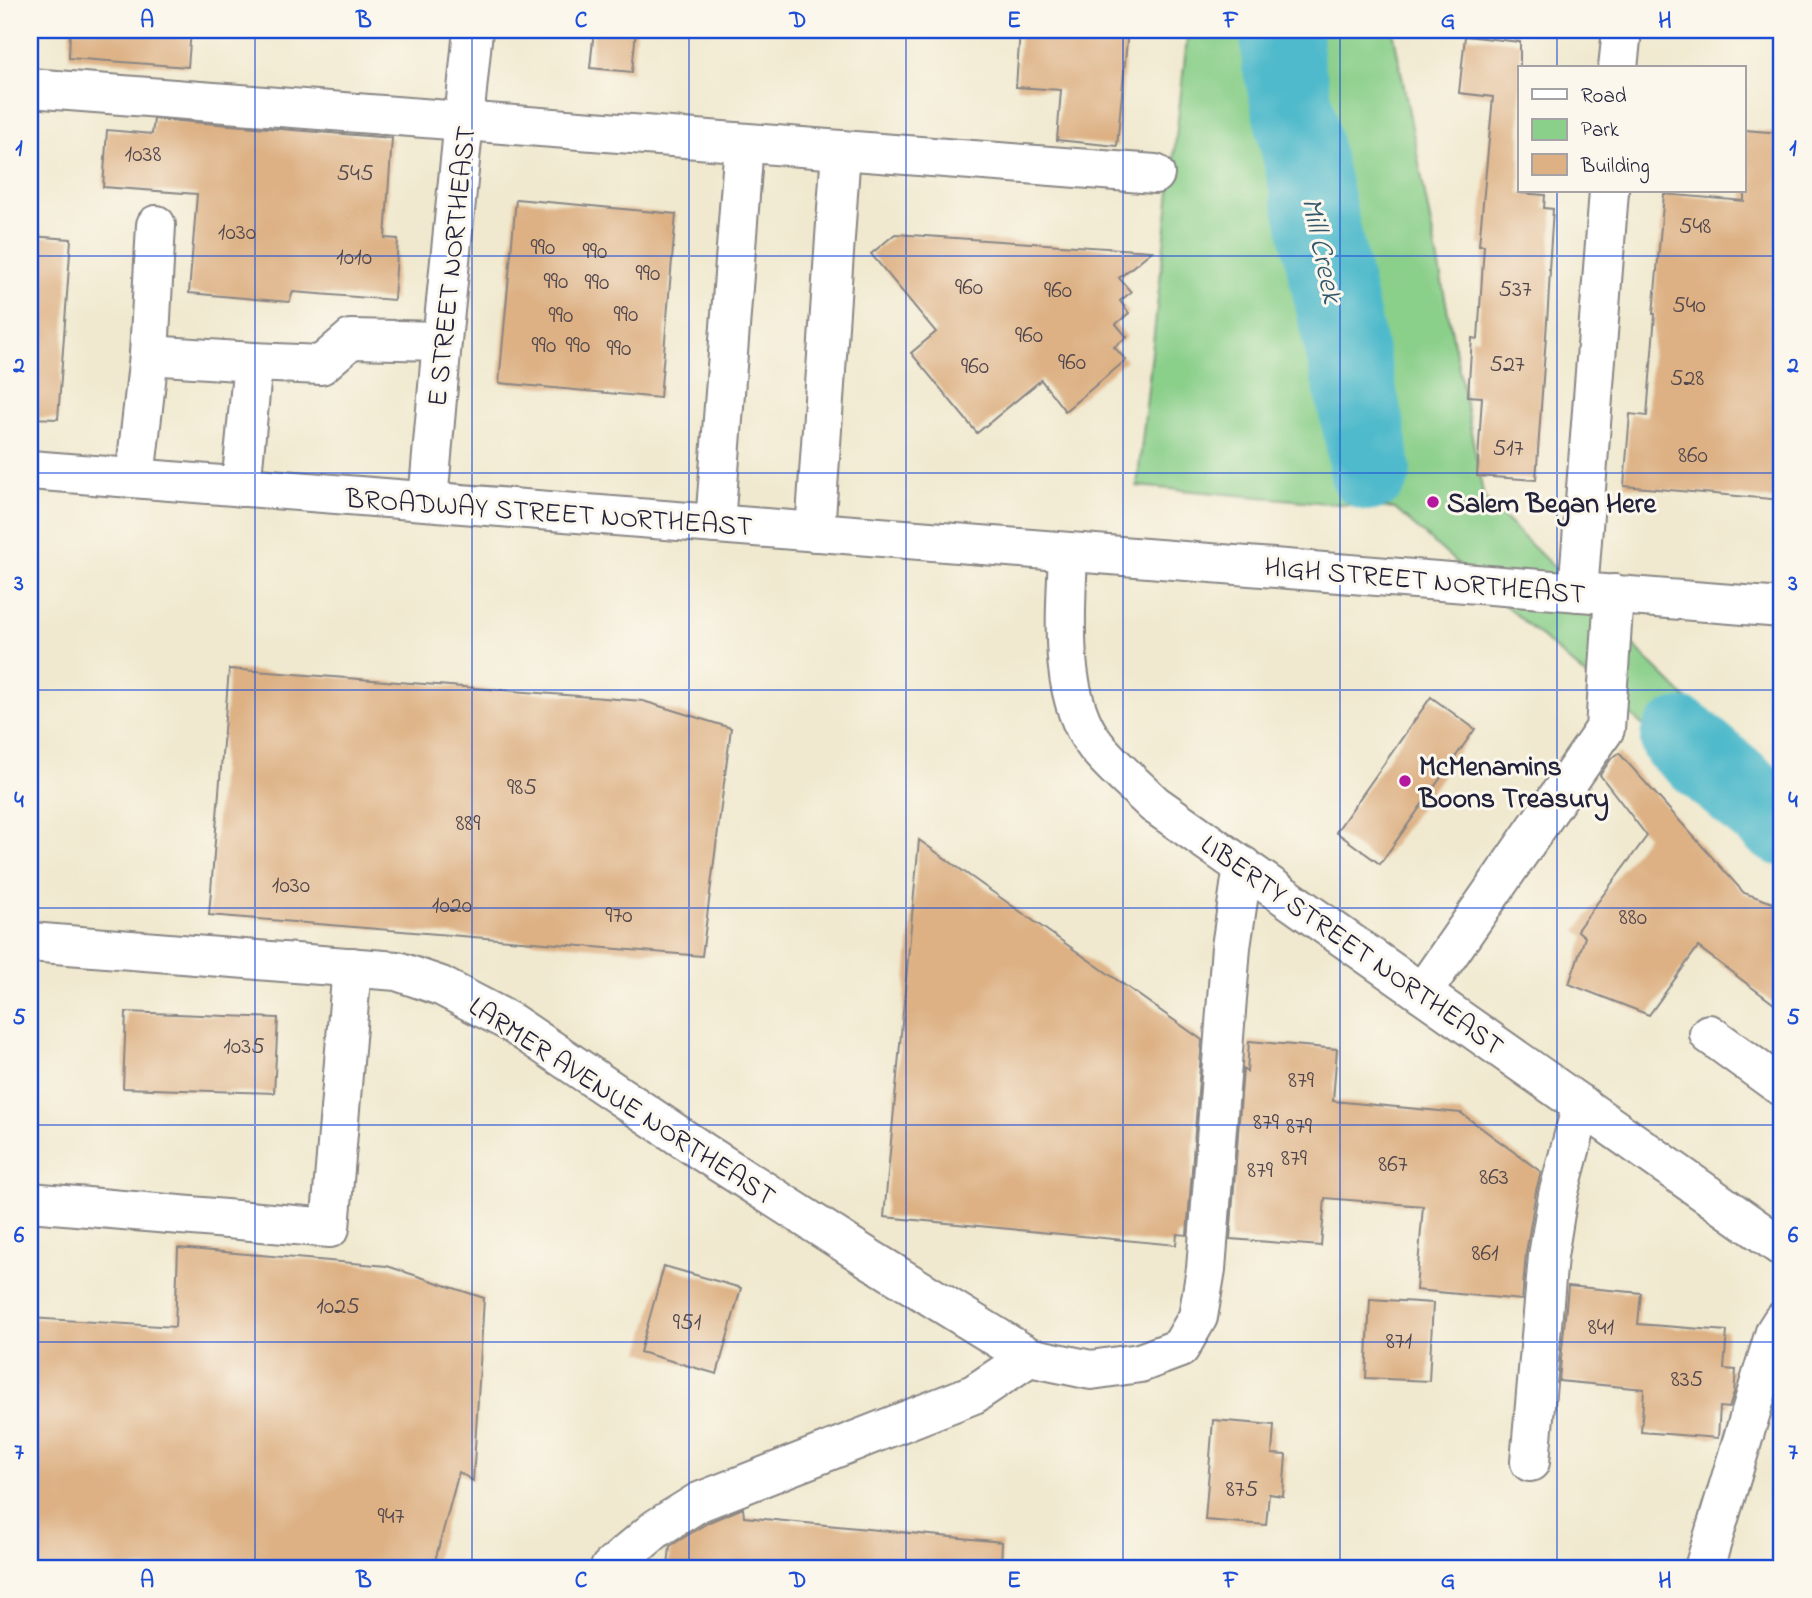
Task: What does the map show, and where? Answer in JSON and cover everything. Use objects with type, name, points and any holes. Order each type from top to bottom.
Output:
[{"type":"main road","name":"E STREET NORTHEAST","points":[[428,501],[473,30]]},
{"type":"main road","points":[[1619,66],[1622,30]]},
{"type":"main road","points":[[30,88],[1155,174]]},
{"type":"main road","points":[[715,524],[744,143]]},
{"type":"main road","points":[[816,532],[841,150]]},
{"type":"main road","points":[[1422,993],[1605,729],[1596,593],[1609,192]]},
{"type":"main road","points":[[135,478],[149,355],[156,225]]},
{"type":"main road","points":[[149,355],[321,365],[351,340],[442,341]]},
{"type":"main road","points":[[241,487],[253,362]]},
{"type":"main road","name":"BROADWAY STREET NORTHEAST","points":[[30,470],[1069,553]]},
{"type":"main road","name":"HIGH STREET NORTHEAST","points":[[1069,553],[1201,561],[1782,608]]},
{"type":"main road","name":"LIBERTY STREET NORTHEAST","points":[[1069,553],[1066,614],[1068,671],[1077,711],[1096,746],[1154,804],[1782,1247]]},
{"type":"main road","name":"LARMER AVENUE NORTHEAST","points":[[30,942],[397,971],[441,986],[510,1022],[703,1152],[1029,1357],[1091,1370],[1140,1363],[1180,1348],[1198,1317],[1206,1269],[1231,947],[1242,866]]},
{"type":"main road","points":[[30,1202],[330,1228],[352,967]]},
{"type":"main road","points":[[1709,1034],[1782,1087]]},
{"type":"main road","points":[[1531,1462],[1548,1256],[1558,1195],[1582,1105]]},
{"type":"main road","points":[[1704,1568],[1774,1332],[1782,1321]]},
{"type":"main road","points":[[610,1568],[657,1528],[699,1502],[974,1394],[1029,1357]]},
{"type":"green space","points":[[1188,30],[1393,30],[1484,498],[1782,793],[1782,847],[1395,509],[1137,486]]},
{"type":"building","points":[[70,30],[191,30],[188,67],[69,58]]},
{"type":"building","points":[[594,30],[636,30],[632,72],[590,68]]},
{"type":"building","points":[[1020,30],[1128,30],[1117,146],[1057,140],[1061,90],[1016,87]]},
{"type":"building","points":[[1465,36],[1520,42],[1518,192],[1545,195],[1544,208],[1553,209],[1536,480],[1477,476],[1482,397],[1468,396],[1472,338],[1478,339],[1484,245],[1479,245],[1493,97],[1459,93]]},
{"type":"building","points":[[154,119],[392,138],[385,238],[398,239],[394,300],[293,292],[289,302],[189,293],[197,194],[103,187],[107,130],[152,134]]},
{"type":"building","points":[[1745,130],[1782,133],[1782,500],[1624,486],[1630,414],[1647,416],[1664,194],[1744,201]]},
{"type":"building","points":[[516,199],[676,214],[660,398],[499,383]]},
{"type":"building","points":[[895,234],[1152,251],[1119,278],[1131,292],[1120,301],[1129,313],[1116,324],[1127,337],[1114,347],[1126,360],[1065,411],[1041,380],[977,433],[911,353],[936,332],[871,254]]},
{"type":"building","points":[[30,236],[71,239],[58,419],[30,418]]},
{"type":"building","points":[[229,669],[643,701],[731,728],[702,956],[209,915]]},
{"type":"building","name":"McMenamins Boons Treasury","points":[[1431,697],[1475,729],[1380,864],[1336,832]]},
{"type":"building","points":[[1619,753],[1744,893],[1782,906],[1782,1010],[1698,947],[1649,1015],[1569,984],[1585,937],[1577,930],[1647,836],[1600,775],[1611,759]]},
{"type":"building","points":[[919,840],[1202,1040],[1187,1235],[1177,1234],[1176,1245],[884,1217]]},
{"type":"building","points":[[126,1012],[278,1018],[274,1093],[123,1088]]},
{"type":"building","points":[[1249,1041],[1337,1049],[1333,1101],[1461,1113],[1541,1172],[1526,1253],[1522,1300],[1416,1290],[1423,1206],[1325,1198],[1321,1246],[1230,1239],[1243,1069],[1247,1072]]},
{"type":"building","points":[[178,1248],[387,1266],[484,1298],[473,1481],[459,1472],[433,1568],[30,1568],[30,1318],[175,1327]]},
{"type":"building","points":[[664,1266],[741,1288],[717,1374],[640,1352]]},
{"type":"building","points":[[1568,1286],[1641,1293],[1638,1324],[1727,1331],[1724,1369],[1736,1370],[1734,1393],[1729,1408],[1720,1407],[1718,1438],[1641,1432],[1644,1389],[1559,1381]]},
{"type":"building","points":[[1370,1299],[1433,1303],[1429,1381],[1366,1378]]},
{"type":"building","points":[[1213,1420],[1274,1425],[1272,1454],[1286,1455],[1283,1496],[1269,1494],[1266,1525],[1205,1520]]},
{"type":"building","points":[[743,1508],[744,1517],[1002,1542],[1001,1568],[668,1568],[670,1546],[709,1522]]},
{"type":"waterway","name":"Mill Creek","points":[[1281,30],[1283,64],[1366,439],[1370,470]]},
{"type":"waterway","name":"Mill Creek","points":[[1681,739],[1782,825]]},
{"type":"place","name":"Salem Began Here","points":[[1433,502]]},
{"type":"place","name":"McMenamins Boons Treasury","points":[[1405,781]]}]
